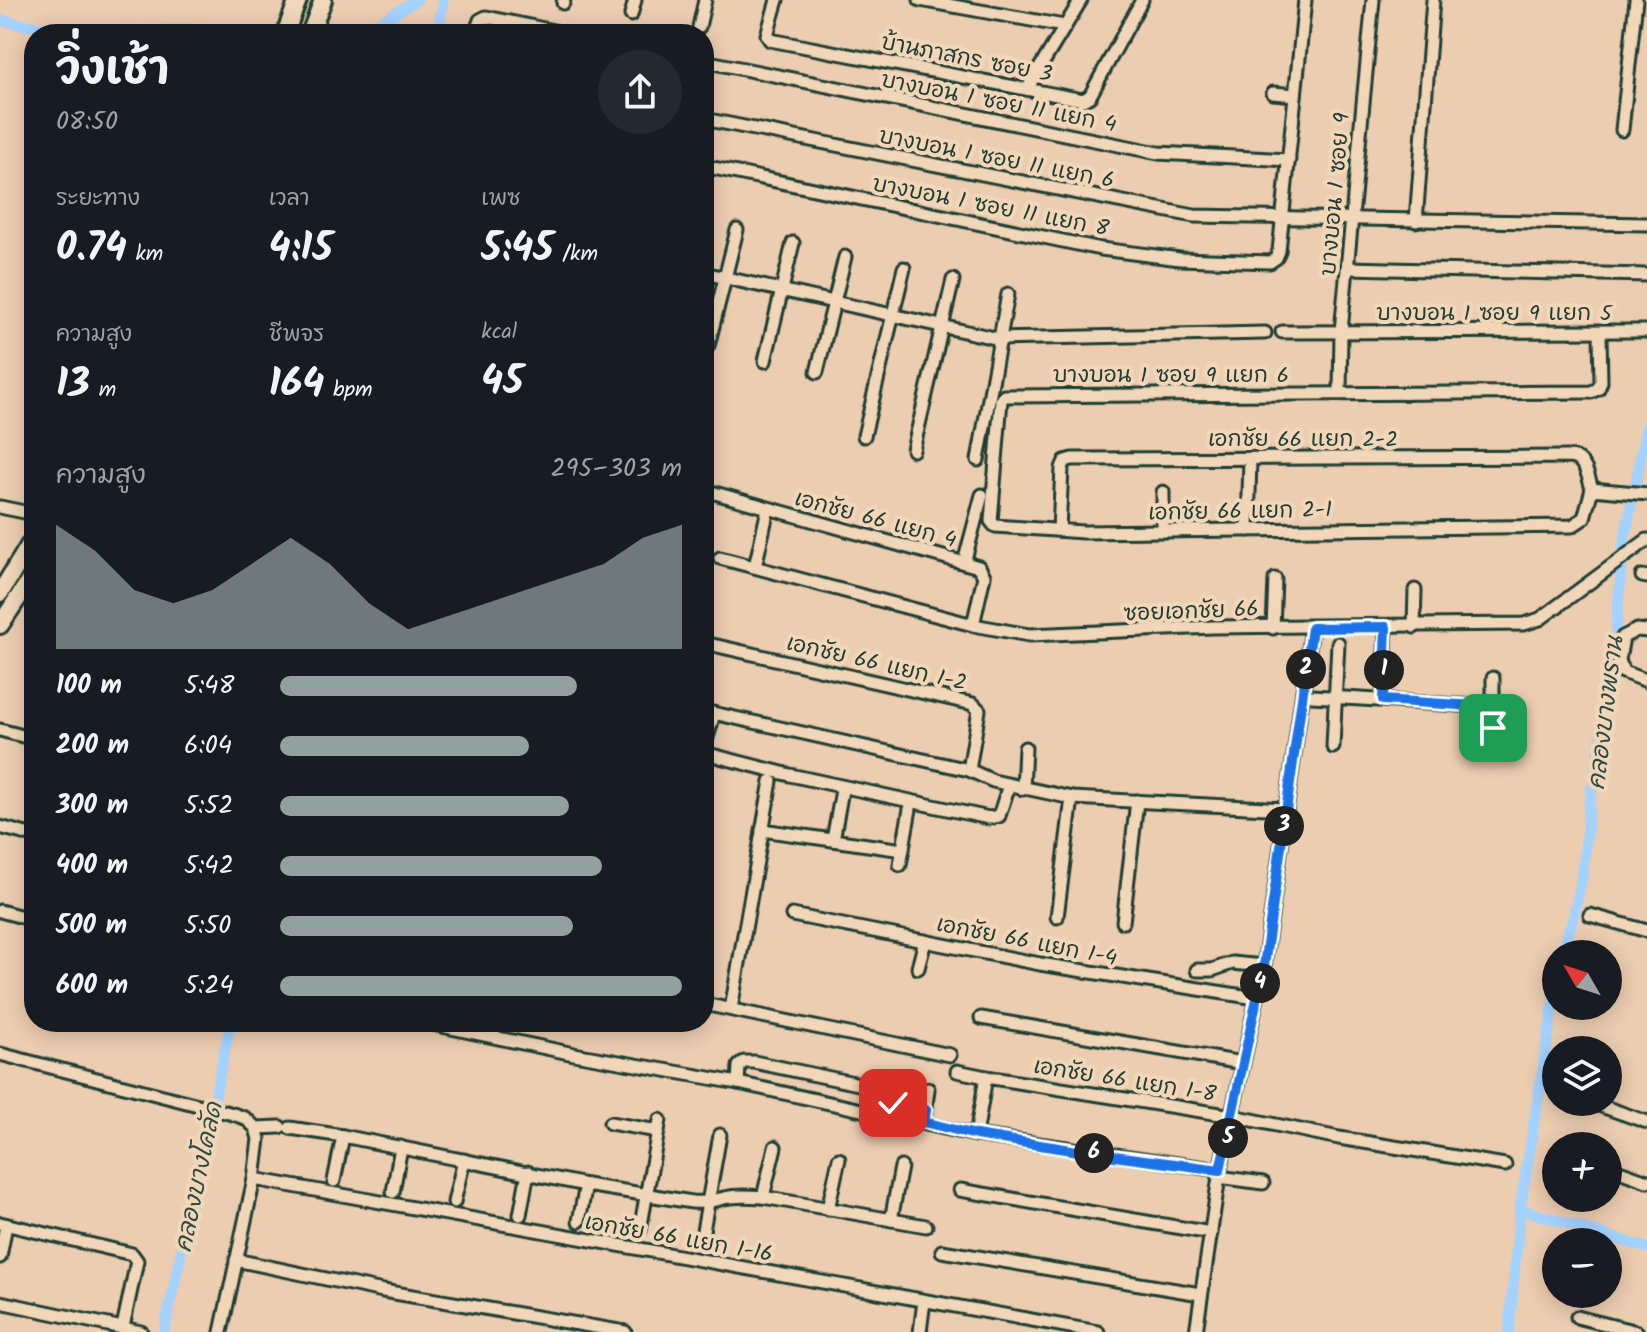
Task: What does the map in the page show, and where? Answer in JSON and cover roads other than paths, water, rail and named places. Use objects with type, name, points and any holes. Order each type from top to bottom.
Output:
[{"type":"main road","points":[[314,24],[323,0]]},
{"type":"main road","points":[[0,593],[24,554]]},
{"type":"main road","points":[[0,625],[24,589]]},
{"type":"street","points":[[631,15],[635,0]]},
{"type":"street","points":[[700,24],[705,0]]},
{"type":"street","name":"บ้านภาสกร ซอย 3","points":[[777,0],[767,35],[770,40],[1087,99],[1142,0]]},
{"type":"street","points":[[924,0],[1064,26]]},
{"type":"street","points":[[1027,89],[1081,0]]},
{"type":"street","points":[[1283,216],[1305,0]]},
{"type":"street","name":"บางบอน 1 ซอย 9","points":[[1340,393],[1341,331],[1373,0]]},
{"type":"street","points":[[1416,221],[1433,0]]},
{"type":"street","points":[[1622,130],[1636,0]]},
{"type":"street","points":[[479,24],[486,17],[520,24]]},
{"type":"street","name":"บางบอน 1 ซอย 11 แยก 4","points":[[714,63],[1158,153],[1289,160]]},
{"type":"street","points":[[1273,93],[1295,95]]},
{"type":"street","name":"บางบอน 1 ซอย 11 แยก 6","points":[[714,121],[1194,216],[1647,224]]},
{"type":"street","name":"บางบอน 1 ซอย 11 แยก 8","points":[[714,168],[1101,249],[1180,259],[1274,260],[1279,251],[1283,216]]},
{"type":"street","points":[[714,322],[737,230]]},
{"type":"street","points":[[765,361],[793,243]]},
{"type":"street","points":[[817,372],[845,257]]},
{"type":"street","points":[[864,436],[904,268]]},
{"type":"street","points":[[1348,268],[1647,275]]},
{"type":"street","points":[[714,275],[999,339],[1265,333]]},
{"type":"street","points":[[913,450],[953,280]]},
{"type":"street","points":[[978,460],[1008,294]]},
{"type":"street","name":"บางบอน 1 ซอย 9 แยก 5","points":[[1282,332],[1647,331]]},
{"type":"street","name":"บางบอน 1 ซอย 9 แยก 6","points":[[1002,397],[1591,392],[1598,389],[1601,382],[1600,333]]},
{"type":"street","name":"เอกชัย 66 แยก 2-1","points":[[1002,397],[991,524],[1059,530],[1163,531],[1572,526],[1584,518],[1592,489]]},
{"type":"street","name":"เอกชัย 66 แยก 2-2","points":[[1059,530],[1065,461],[1072,459],[1571,457],[1581,461],[1592,489]]},
{"type":"street","points":[[1248,530],[1250,458]]},
{"type":"street","points":[[1592,489],[1643,493]]},
{"type":"street","points":[[1163,492],[1163,531]]},
{"type":"street","name":"เอกชัย 66 แยก 4","points":[[714,493],[979,567],[984,576],[973,625]]},
{"type":"street","points":[[964,563],[982,495]]},
{"type":"street","points":[[0,507],[24,512]]},
{"type":"street","points":[[755,567],[768,509]]},
{"type":"street","name":"ซอยเอกชัย 66","points":[[720,558],[973,625],[1029,635],[1213,627],[1524,624],[1540,619],[1647,540]]},
{"type":"street","points":[[1273,628],[1275,579]]},
{"type":"street","points":[[1414,627],[1415,590]]},
{"type":"street","points":[[1383,700],[1386,627]]},
{"type":"street","points":[[1196,1332],[1219,1173],[1264,966],[1312,628]]},
{"type":"street","points":[[1647,631],[1637,630],[1623,637],[1619,660],[1623,672],[1647,681]]},
{"type":"street","points":[[1333,747],[1338,643]]},
{"type":"street","name":"เอกชัย 66 แยก 1-2","points":[[714,645],[973,704],[979,710],[979,720],[969,770]]},
{"type":"street","points":[[1493,678],[1493,728]]},
{"type":"street","points":[[1312,696],[1491,707]]},
{"type":"street","points":[[714,713],[969,770],[1023,789],[1072,798],[1286,809]]},
{"type":"street","points":[[0,730],[24,736]]},
{"type":"street","points":[[1023,789],[1025,748]]},
{"type":"street","points":[[714,753],[790,775],[989,818],[999,816],[1009,785]]},
{"type":"street","points":[[731,1009],[771,781]]},
{"type":"street","points":[[833,840],[842,790]]},
{"type":"street","points":[[1057,917],[1072,798]]},
{"type":"street","points":[[1123,922],[1137,801]]},
{"type":"street","points":[[900,865],[910,809]]},
{"type":"street","points":[[0,827],[24,833]]},
{"type":"street","points":[[762,830],[903,850]]},
{"type":"street","points":[[0,911],[24,917]]},
{"type":"street","name":"เอกชัย 66 แยก 1-4","points":[[792,915],[1127,979],[1256,998]]},
{"type":"street","points":[[1590,915],[1647,931]]},
{"type":"street","points":[[918,968],[925,941]]},
{"type":"street","points":[[1197,970],[1212,970],[1232,963],[1264,966]]},
{"type":"street","points":[[714,1006],[950,1055]]},
{"type":"street","points":[[981,1018],[1242,1063]]},
{"type":"street","points":[[470,1032],[574,1054],[925,1116]]},
{"type":"street","points":[[0,1054],[245,1118],[256,1128],[259,1139],[254,1179],[221,1332]]},
{"type":"street","points":[[738,1083],[739,1066],[744,1062],[754,1062],[873,1087]]},
{"type":"street","name":"เอกชัย 66 แยก 1-8","points":[[957,1071],[1505,1165]]},
{"type":"street","points":[[976,1135],[986,1077]]},
{"type":"street","points":[[925,1116],[928,1089]]},
{"type":"street","points":[[893,1103],[976,1135],[1219,1173],[1263,1183]]},
{"type":"street","points":[[1622,1113],[1647,1122]]},
{"type":"street","points":[[610,1123],[659,1126],[640,1230]]},
{"type":"street","points":[[256,1128],[285,1127],[343,1136],[586,1185],[710,1203],[723,1198],[763,1197],[926,1226]]},
{"type":"street","points":[[701,1242],[720,1135]]},
{"type":"street","points":[[334,1181],[343,1136]]},
{"type":"street","points":[[393,1192],[401,1147]]},
{"type":"street","points":[[763,1197],[775,1147]]},
{"type":"street","points":[[828,1209],[839,1159]]},
{"type":"street","points":[[454,1202],[464,1160]]},
{"type":"street","points":[[891,1220],[901,1167]]},
{"type":"street","points":[[520,1215],[528,1172]]},
{"type":"street","points":[[1622,1172],[1647,1181]]},
{"type":"street","name":"เอกชัย 66 แยก 1-16","points":[[254,1179],[1098,1332]]},
{"type":"street","points":[[579,1221],[586,1185]]},
{"type":"street","points":[[960,1190],[1211,1233]]},
{"type":"street","points":[[0,1257],[3,1224],[128,1252],[137,1261],[123,1327]]},
{"type":"street","points":[[942,1251],[1200,1294]]},
{"type":"street","points":[[236,1260],[383,1291],[625,1332]]},
{"type":"street","points":[[920,1332],[924,1301]]},
{"type":"street","points":[[0,1302],[141,1332]]},
{"type":"street","points":[[1577,1317],[1637,1332]]},
{"type":"waterway","points":[[376,24],[417,0]]},
{"type":"waterway","name":"คลองบางโคลัด","points":[[439,24],[443,0]]},
{"type":"waterway","points":[[0,20],[24,25]]},
{"type":"waterway","name":"คลองบางพราน","points":[[1566,940],[1583,871],[1589,805],[1612,677],[1623,548],[1647,424]]},
{"type":"waterway","name":"คลองบางพราน","points":[[1509,1332],[1520,1209],[1551,1020]]},
{"type":"waterway","name":"คลองบางโคลัด","points":[[164,1332],[229,1032]]},
{"type":"waterway","points":[[1520,1209],[1647,1248]]}]
